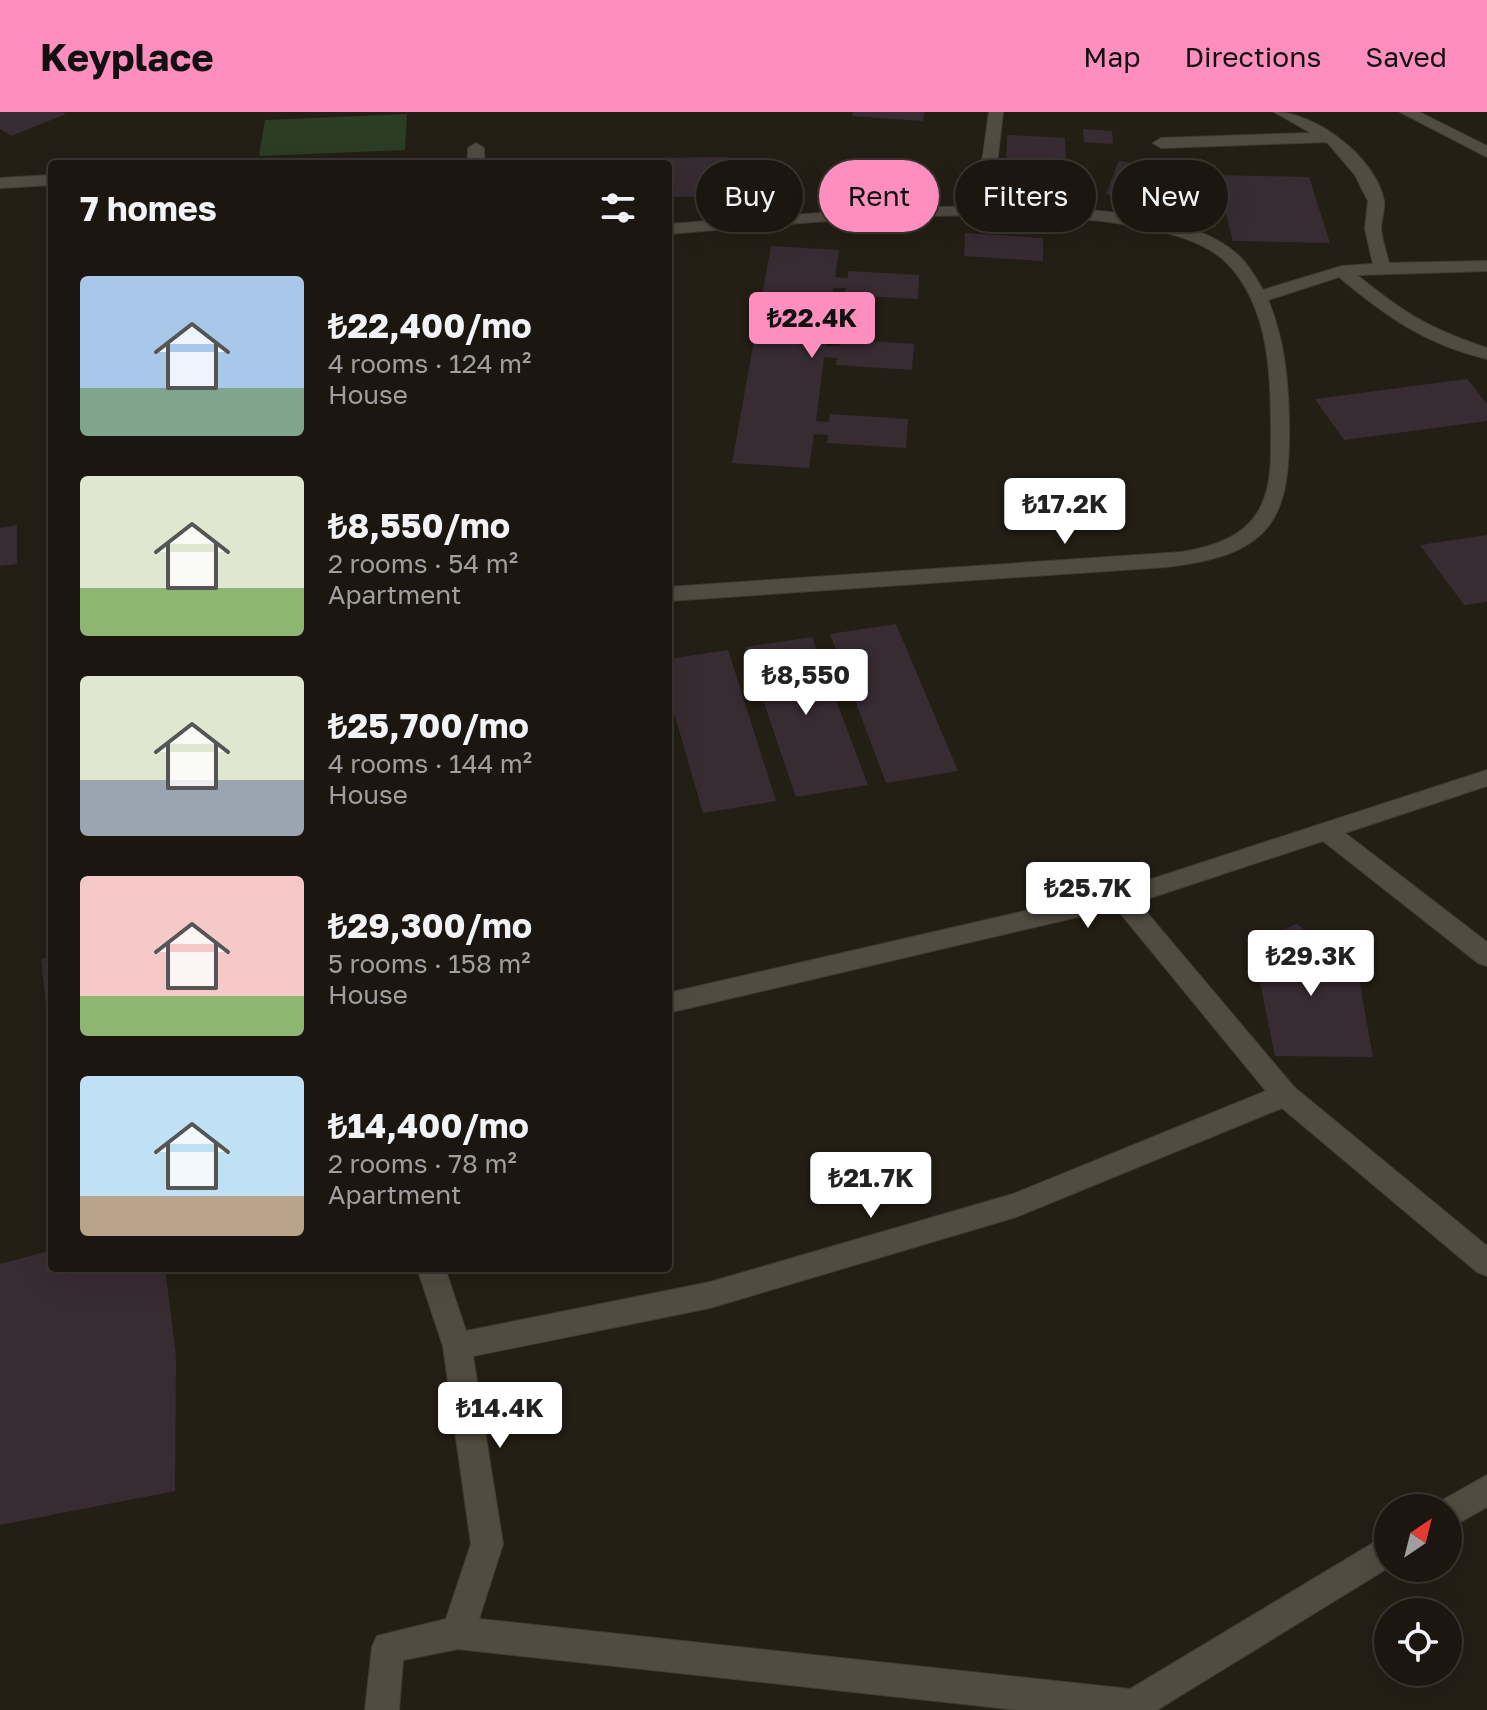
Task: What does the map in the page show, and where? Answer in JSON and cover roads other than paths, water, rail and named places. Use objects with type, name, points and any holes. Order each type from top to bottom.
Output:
[{"type":"street","points":[[990,160],[996,112]]},
{"type":"street","points":[[1281,112],[1331,137],[1362,173],[1376,201],[1373,229],[1382,268]]},
{"type":"street","points":[[1413,113],[1487,152]]},
{"type":"street","points":[[1456,136],[1487,136]]},
{"type":"street","points":[[1161,143],[1331,137]]},
{"type":"street","points":[[0,183],[48,180]]},
{"type":"street","points":[[672,229],[955,212]]},
{"type":"street","points":[[672,594],[1011,574],[1209,554],[1262,527],[1280,492],[1279,357],[1259,297],[1230,255],[1197,238],[1148,222],[1096,218]]},
{"type":"street","points":[[1259,297],[1342,271],[1487,266]]},
{"type":"street","points":[[1342,271],[1394,314],[1428,334],[1487,354]]},
{"type":"street","points":[[672,1002],[1121,898],[1487,778]]},
{"type":"street","points":[[1325,830],[1487,956]]},
{"type":"street","points":[[1121,898],[1285,1095],[1487,1263]]},
{"type":"street","points":[[457,1346],[710,1295],[1016,1205],[1285,1095]]},
{"type":"street","points":[[432,1272],[457,1346],[487,1544],[458,1633]]},
{"type":"street","points":[[1462,1505],[1487,1490]]},
{"type":"street","points":[[382,1710],[388,1647],[458,1633],[1133,1706],[1374,1559]]}]
